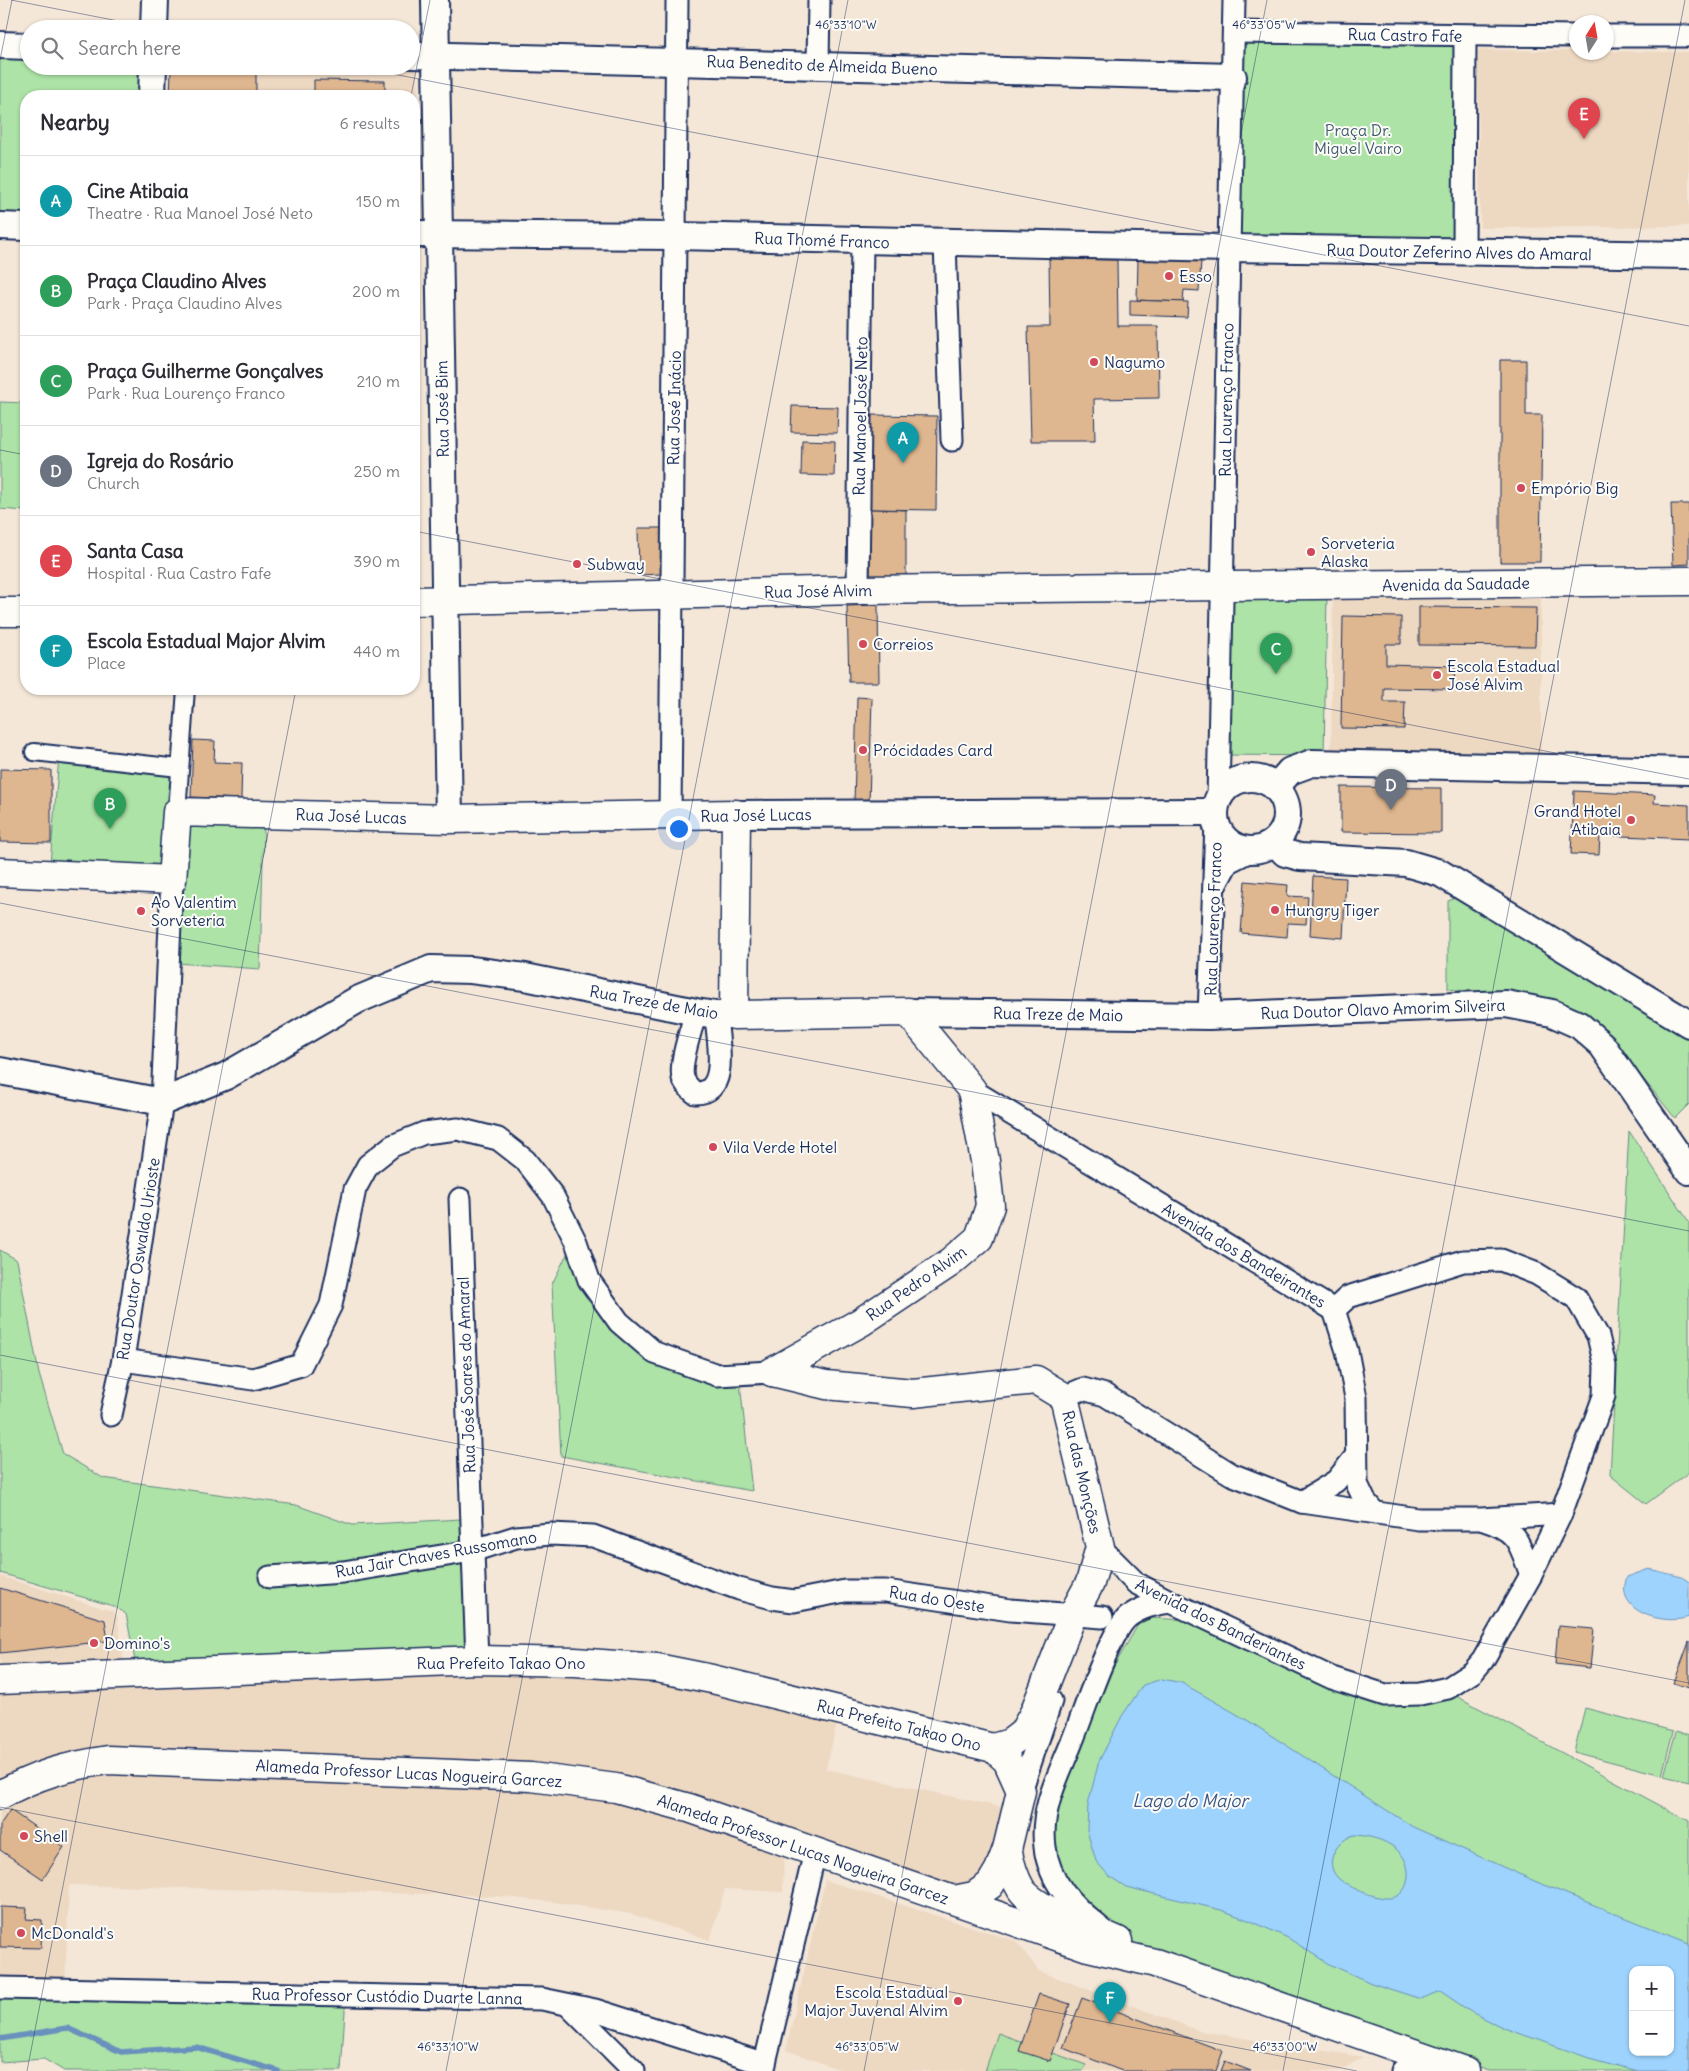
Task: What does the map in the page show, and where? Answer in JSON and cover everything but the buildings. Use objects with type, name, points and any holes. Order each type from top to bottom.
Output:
[{"type":"main road","name":"Avenida da Saudade","points":[[1222,588],[1689,581]]},
{"type":"main road","name":"Rua José Alvim","points":[[420,601],[858,590],[1222,588]]},
{"type":"main road","points":[[0,612],[20,612]]},
{"type":"main road","name":"Rua José Lucas","points":[[177,812],[449,819],[736,814]]},
{"type":"main road","points":[[0,872],[172,880],[177,812]]},
{"type":"main road","points":[[715,1014],[736,814]]},
{"type":"main road","name":"Rua Treze de Maio","points":[[715,1014],[908,1012]]},
{"type":"main road","name":"Avenida dos Bandeirantes","points":[[908,1012],[972,1090]]},
{"type":"main road","name":"Rua Pedro Alvim","points":[[772,1372],[861,1322],[951,1262],[980,1238],[990,1206],[986,1161],[972,1090]]},
{"type":"main road","points":[[772,1372],[826,1385],[913,1393],[1036,1380],[1064,1397]]},
{"type":"main road","name":"Rua das Monções","points":[[1064,1397],[1100,1547]]},
{"type":"main road","points":[[993,1748],[1010,1743],[1023,1733],[1034,1713],[1072,1616],[1090,1583],[1100,1547]]},
{"type":"main road","name":"Rua Prefeito Takao Ono","points":[[0,1680],[478,1660],[574,1662],[657,1668],[712,1679],[993,1748]]},
{"type":"main road","points":[[954,1900],[974,1896],[990,1885],[1008,1849],[1021,1791],[1007,1760],[993,1748]]},
{"type":"main road","name":"Alameda Professor Lucas Nogueira Garcez","points":[[4,1795],[70,1765],[108,1760],[531,1777],[616,1788],[689,1808],[1088,1947],[1155,1963],[1465,2071]]},
{"type":"main road","name":"Alameda Professor Lucas Nogueira Garcez","points":[[1008,1849],[1012,1873],[1022,1891],[1028,1896],[1040,1905],[1116,1940],[1155,1963]]},
{"type":"street","points":[[154,20],[155,0]]},
{"type":"street","name":"Rua José Bim","points":[[436,0],[424,55],[439,234],[449,819]]},
{"type":"street","name":"Rua José Inácio","points":[[670,816],[678,0]]},
{"type":"street","points":[[818,65],[819,0]]},
{"type":"street","name":"Rua Lourenço Franco","points":[[1209,1016],[1222,588],[1234,0]]},
{"type":"street","name":"Rua Castro Fafe","points":[[1234,32],[1569,36]]},
{"type":"street","points":[[1464,252],[1465,36]]},
{"type":"street","points":[[1614,36],[1689,36]]},
{"type":"street","points":[[0,45],[20,46]]},
{"type":"street","name":"Rua Benedito de Almeida Bueno","points":[[424,55],[1233,77]]},
{"type":"street","points":[[152,90],[153,75]]},
{"type":"street","points":[[0,226],[20,226]]},
{"type":"street","name":"Rua Thomé Franco","points":[[420,234],[675,236],[1229,248]]},
{"type":"street","name":"Rua Manoel José Neto","points":[[858,590],[862,241]]},
{"type":"street","points":[[945,243],[952,440]]},
{"type":"street","name":"Rua Doutor Zeferino Alves do Amaral","points":[[1229,248],[1689,255]]},
{"type":"street","points":[[177,812],[185,695]]},
{"type":"street","points":[[34,752],[179,768]]},
{"type":"street","points":[[1276,787],[1290,771],[1312,763],[1689,771]]},
{"type":"street","points":[[1214,889],[1219,875],[1228,862],[1263,846],[1285,827],[1287,809],[1283,797],[1276,787],[1266,781],[1255,778],[1243,779],[1224,791],[1216,812],[1229,843],[1240,848],[1263,846],[1300,857],[1406,863],[1440,872],[1689,1024]]},
{"type":"street","name":"Rua José Lucas","points":[[736,814],[1216,812]]},
{"type":"street","name":"Rua Doutor Oswaldo Urioste","points":[[111,1415],[123,1360],[162,1102],[172,880]]},
{"type":"street","name":"Rua Treze de Maio","points":[[162,1102],[226,1076],[357,1000],[432,969],[471,970],[525,977],[715,1014]]},
{"type":"street","name":"Rua Doutor Olavo Amorim Silveira","points":[[1209,1016],[1506,1004],[1552,1013],[1579,1025],[1602,1045],[1689,1170]]},
{"type":"street","name":"Rua Treze de Maio","points":[[908,1012],[1209,1016]]},
{"type":"street","points":[[0,1071],[162,1102]]},
{"type":"street","name":"Avenida dos Bandeirantes","points":[[972,1090],[1334,1310],[1348,1297],[1463,1261],[1501,1260],[1537,1274],[1576,1298],[1598,1336],[1606,1366],[1604,1396],[1561,1514]]},
{"type":"street","points":[[123,1360],[253,1379],[301,1366],[331,1306],[355,1189],[368,1164],[392,1146],[424,1133],[458,1128],[498,1139],[525,1160],[553,1196],[576,1242],[589,1280],[619,1322],[655,1353],[718,1375],[772,1372]]},
{"type":"street","name":"Rua José Soares do Amaral","points":[[460,1199],[472,1551],[478,1660]]},
{"type":"street","points":[[1334,1310],[1347,1351],[1356,1398],[1357,1484],[1365,1501],[1375,1512]]},
{"type":"street","points":[[1064,1397],[1083,1389],[1105,1395],[1231,1474],[1302,1502],[1418,1519],[1481,1519],[1561,1514]]},
{"type":"street","points":[[1302,1502],[1336,1481],[1356,1456]]},
{"type":"street","name":"Avenida dos Banderiantes","points":[[1100,1547],[1136,1583],[1170,1602],[1332,1678],[1385,1695],[1420,1694],[1448,1688],[1473,1672],[1483,1660],[1531,1575],[1561,1514]]},
{"type":"street","points":[[1481,1519],[1502,1526],[1514,1534],[1521,1546],[1531,1575]]},
{"type":"street","name":"Rua Jair Chaves Russomano","points":[[270,1577],[344,1572],[472,1551],[516,1537],[551,1534],[593,1536],[739,1589],[772,1598]]},
{"type":"street","name":"Rua do Oeste","points":[[772,1598],[794,1601],[845,1591],[886,1591],[1010,1610],[1102,1617]]},
{"type":"street","points":[[1021,1791],[1062,1669],[1073,1642],[1084,1628],[1102,1617],[1122,1609],[1170,1602]]},
{"type":"street","points":[[1116,1940],[1076,1909],[1062,1892],[1050,1870],[1044,1846],[1046,1816],[1049,1801],[1087,1701],[1116,1635],[1127,1618],[1149,1605]]},
{"type":"street","points":[[764,2068],[815,1852]]},
{"type":"street","name":"Rua Professor Custódio Duarte Lanna","points":[[0,1988],[542,1999],[565,2002],[764,2068]]},
{"type":"street","points":[[565,2002],[584,2018],[634,2071]]},
{"type":"street","points":[[1402,2071],[1426,2058]]},
{"type":"shaded area","points":[[1478,50],[1569,51],[1569,60],[1614,60],[1614,51],[1689,52],[1689,226],[1480,228]]},
{"type":"shaded area","points":[[256,75],[417,75],[418,90],[256,90]]},
{"type":"shaded area","points":[[420,176],[421,213],[420,213]]},
{"type":"shaded area","name":"Escola Estadual José Alvim","points":[[1541,591],[1541,761],[1331,757],[1333,593]]},
{"type":"shaded area","points":[[0,1576],[112,1611],[117,1616],[126,1674],[0,1679]]},
{"type":"shaded area","points":[[575,1667],[839,1715],[826,1769],[1014,1810],[1006,1848],[971,1894],[689,1804],[176,1757],[0,1792],[0,1683]]},
{"type":"shaded area","points":[[76,1770],[615,1793],[784,1851],[783,1892],[725,1889],[710,1940],[631,1914],[553,1902],[495,1896],[69,1885],[65,1988],[0,1986],[0,1806]]},
{"type":"shaded area","name":"Escola Estadual Major Juvenal Alvim","points":[[825,1880],[1016,1941],[1039,1971],[1200,2031],[1363,2057],[1340,2071],[844,2071],[786,2050]]},
{"type":"green space","name":"Praça Dr. Miguel Vairo","points":[[1238,37],[1460,40],[1458,240],[1239,239]]},
{"type":"green space","points":[[0,57],[20,58],[20,75],[139,75],[138,90],[20,90],[20,213],[0,213]]},
{"type":"green space","points":[[0,402],[20,403],[20,511],[0,509]]},
{"type":"green space","points":[[1327,593],[1324,756],[1225,755],[1228,594]]},
{"type":"green space","points":[[59,757],[173,773],[168,794],[164,869],[50,864]]},
{"type":"green space","points":[[264,823],[260,969],[176,963],[182,898],[182,824]]},
{"type":"green space","points":[[1458,897],[1689,1037],[1689,1104],[1675,1118],[1602,1028],[1560,1001],[1448,989],[1448,901]]},
{"type":"green space","points":[[1629,1131],[1689,1222],[1689,1472],[1646,1504],[1610,1475]]},
{"type":"green space","points":[[571,1246],[612,1328],[740,1383],[752,1491],[561,1456],[552,1284]]},
{"type":"green space","points":[[0,1250],[17,1260],[39,1374],[63,1454],[103,1478],[296,1505],[352,1525],[461,1519],[466,1557],[473,1658],[136,1666],[126,1614],[113,1606],[0,1573]]},
{"type":"green space","points":[[1130,1617],[1209,1621],[1330,1681],[1447,1691],[1689,1821],[1689,2071],[1489,2071],[1155,1957],[1115,1935],[1055,1869],[1049,1808],[1090,1708],[1139,1623]]},
{"type":"green space","points":[[1585,1708],[1673,1731],[1662,1775],[1574,1752]]},
{"type":"green space","points":[[1676,1731],[1689,1735],[1689,1782],[1664,1776]]},
{"type":"green space","points":[[0,1990],[346,1996],[341,2071],[64,2071],[44,2059],[0,2062]]},
{"type":"green space","points":[[998,2033],[1086,2065],[1083,2071],[985,2071]]},
{"type":"water","points":[[1649,1569],[1682,1577],[1689,1582],[1689,1617],[1679,1619],[1655,1618],[1643,1614],[1627,1599],[1625,1589],[1627,1577]]},
{"type":"water","name":"Lago do Major","points":[[1162,1679],[1182,1683],[1247,1720],[1413,1827],[1539,1883],[1689,1943],[1689,2071],[1637,2071],[1589,2058],[1504,2028],[1471,2012],[1440,1991],[1421,1999],[1371,1983],[1327,1963],[1288,1938],[1251,1921],[1221,1910],[1126,1887],[1109,1876],[1096,1861],[1087,1831],[1088,1804],[1099,1761],[1122,1716],[1143,1685]],"holes":[[[1354,1835],[1391,1845],[1404,1858],[1407,1867],[1407,1883],[1402,1892],[1397,1896],[1384,1898],[1357,1890],[1342,1881],[1333,1871],[1332,1858],[1338,1846]]]},
{"type":"waterway","points":[[0,2039],[67,2028],[121,2052],[196,2047],[278,2071]]},
{"type":"place","name":"Santa Casa","points":[[1584,139]]},
{"type":"place","name":"Esso","points":[[1169,276]]},
{"type":"place","name":"Nagumo","points":[[1094,362]]},
{"type":"place","name":"Cine Atibaia","points":[[903,463]]},
{"type":"place","name":"Empório Big","points":[[1521,488]]},
{"type":"place","name":"Sorveteria Alaska","points":[[1311,552]]},
{"type":"place","name":"Subway","points":[[577,564]]},
{"type":"place","name":"Correios","points":[[863,644]]},
{"type":"place","name":"Praça Guilherme Gonçalves","points":[[1276,674]]},
{"type":"place","name":"Escola Estadual José Alvim","points":[[1437,675]]},
{"type":"place","name":"Prócidades Card","points":[[863,750]]},
{"type":"place","name":"Igreja do Rosário","points":[[1391,810]]},
{"type":"place","name":"Grand Hotel Atibaia","points":[[1631,820]]},
{"type":"place","name":"Praça Claudino Alves","points":[[110,829]]},
{"type":"place","name":"Hungry Tiger","points":[[1275,910]]},
{"type":"place","name":"Ao Valentim Sorveteria","points":[[141,911]]},
{"type":"place","name":"Vila Verde Hotel","points":[[713,1147]]},
{"type":"place","name":"Domino's","points":[[94,1643]]},
{"type":"place","name":"Shell","points":[[24,1836]]},
{"type":"place","name":"McDonald's","points":[[21,1933]]},
{"type":"place","name":"Escola Estadual Major Juvenal Alvim","points":[[958,2001]]},
{"type":"place","name":"Escola Estadual Major Alvim","points":[[1110,2023]]}]
